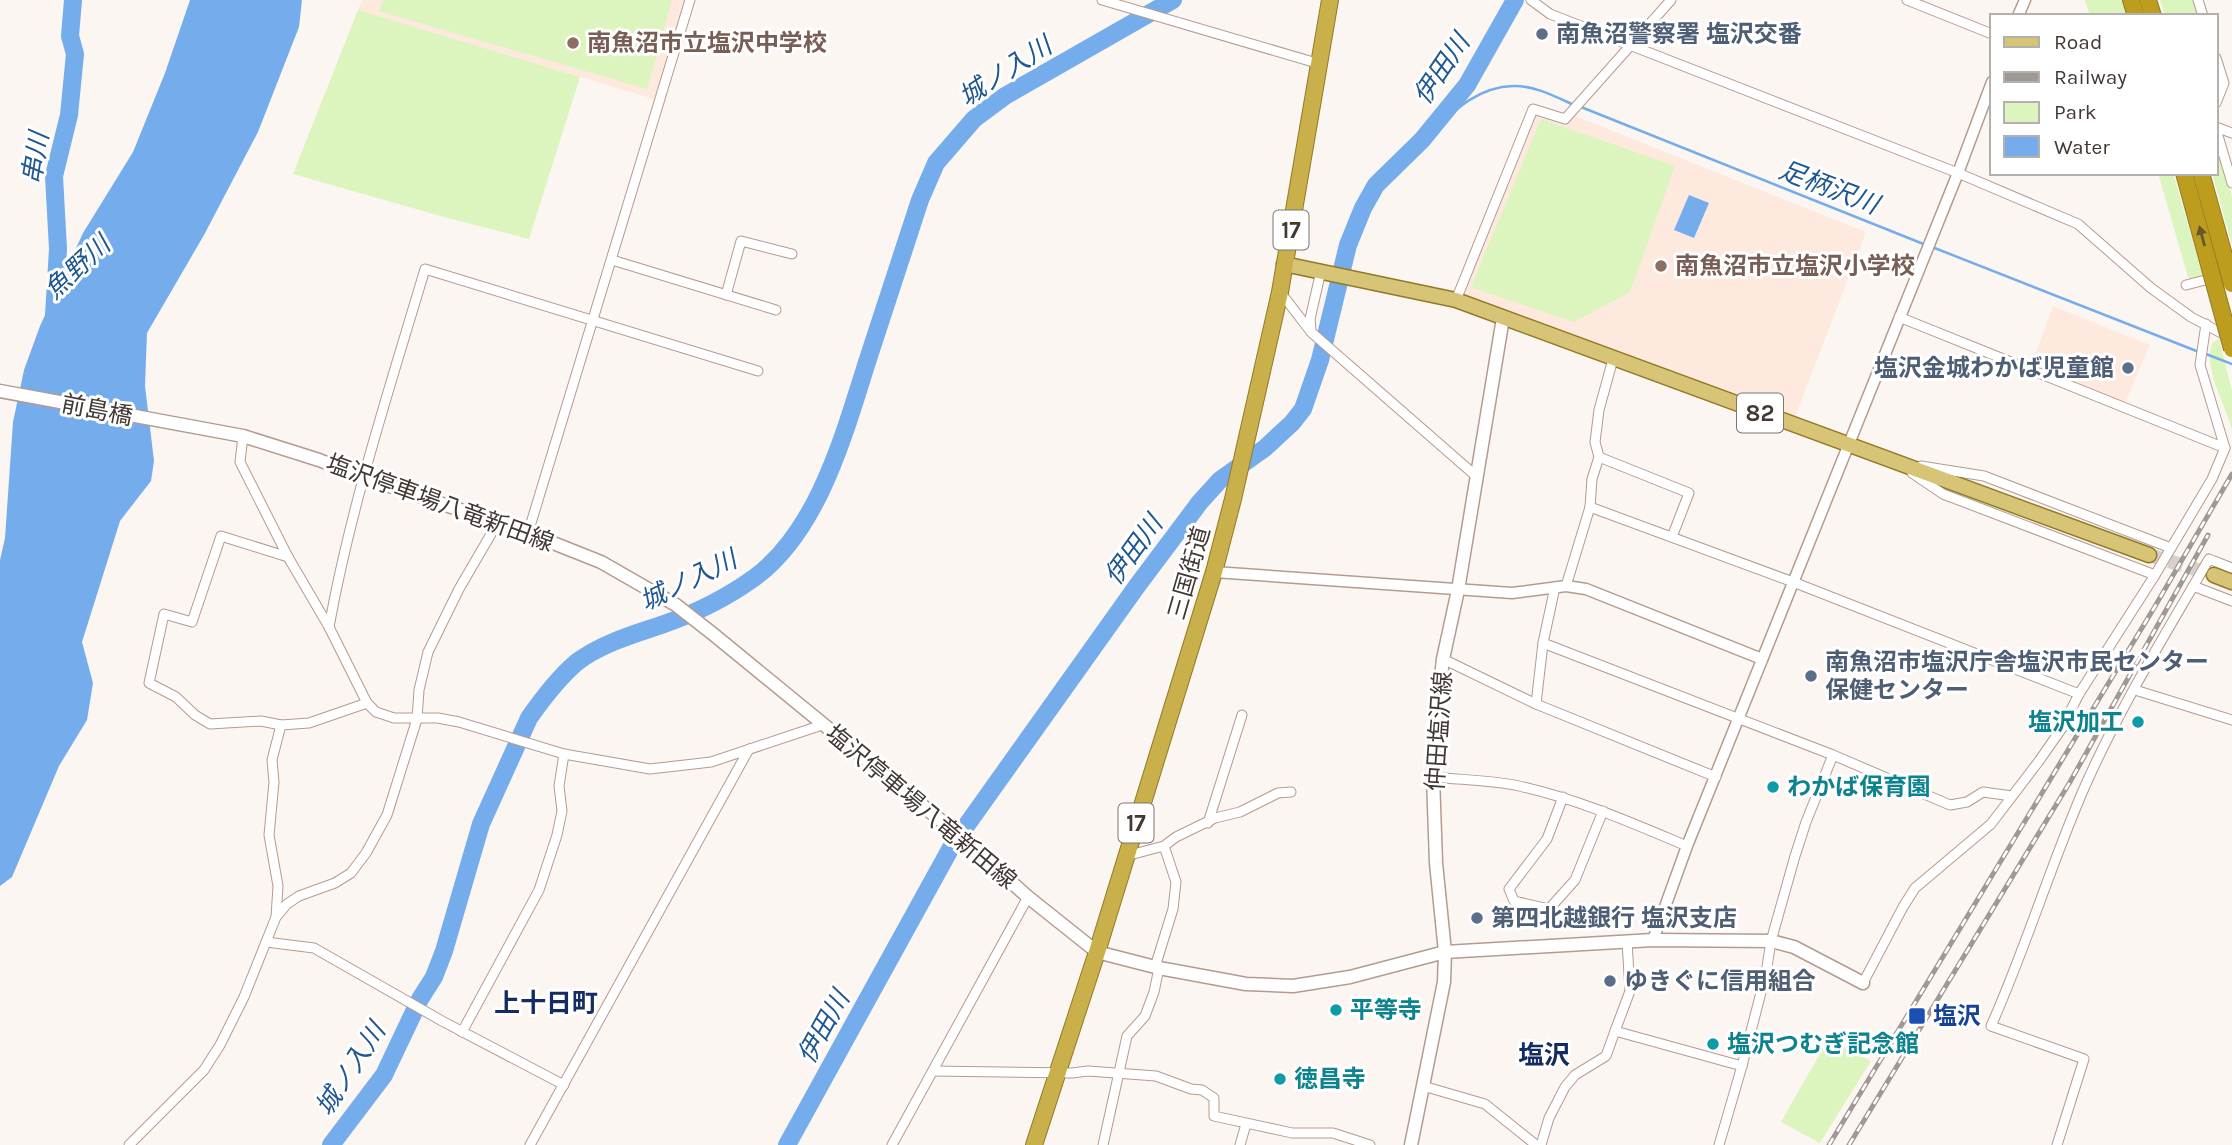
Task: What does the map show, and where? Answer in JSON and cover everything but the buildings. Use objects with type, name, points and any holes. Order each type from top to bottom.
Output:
[{"type":"highway","name":"三国街道","points":[[1034,1145],[1097,953],[1214,572],[1244,458],[1280,292],[1330,0]]},
{"type":"highway","points":[[2185,175],[2232,349]]},
{"type":"highway","points":[[2202,175],[2232,284]]},
{"type":"main road","name":"82","points":[[1284,264],[1457,300],[2149,555]]},
{"type":"main road","name":"仲田塩沢線","points":[[1411,1145],[1444,982],[1445,952],[1436,863],[1433,777],[1436,721],[1443,659],[1458,590],[1503,318]]},
{"type":"main road","name":"前島橋","points":[[0,391],[195,429]]},
{"type":"main road","name":"塩沢停車場八竜新田線","points":[[195,429],[243,436],[498,522],[601,562],[676,605],[950,828],[1097,953]]},
{"type":"main road","points":[[2214,575],[2232,582]]},
{"type":"main road","points":[[1097,953],[1246,984],[1293,986],[1350,977],[1445,952],[1653,940],[1771,941],[1794,947],[1863,984]]},
{"type":"street","points":[[528,533],[690,0]]},
{"type":"street","points":[[1102,0],[1320,64]]},
{"type":"street","points":[[1532,0],[1550,14],[1958,173],[2078,224],[2151,288],[2191,317],[2232,338]]},
{"type":"street","points":[[1457,300],[1533,109],[1565,118],[1671,0]]},
{"type":"street","points":[[1907,0],[1990,33]]},
{"type":"street","points":[[2218,64],[2224,83],[2218,98]]},
{"type":"street","points":[[1653,940],[1687,846],[1990,87]]},
{"type":"street","points":[[2218,135],[2232,183]]},
{"type":"street","points":[[726,295],[741,241],[792,254]]},
{"type":"street","points":[[612,260],[776,310]]},
{"type":"street","points":[[329,626],[342,555],[425,269],[758,371]]},
{"type":"street","points":[[1311,332],[1310,319],[1321,271]]},
{"type":"street","points":[[2186,285],[2232,273]]},
{"type":"street","points":[[1280,292],[1311,332],[1476,476]]},
{"type":"street","points":[[1899,317],[2225,448]]},
{"type":"street","points":[[1863,984],[1915,888],[1991,824],[2062,728],[2079,694],[2212,479],[2225,448],[2201,362],[2206,324]]},
{"type":"street","points":[[1536,704],[1543,643],[1560,587],[1590,507],[1592,480],[1599,457],[1595,442],[1599,410],[1613,359]]},
{"type":"street","points":[[243,436],[240,463],[288,557],[329,626],[367,703],[376,712],[394,719],[438,718],[459,722],[535,747],[650,769],[711,762],[822,725]]},
{"type":"street","points":[[1599,457],[1689,494],[1672,537]]},
{"type":"street","points":[[1899,464],[1984,476],[2171,548]]},
{"type":"street","points":[[1899,464],[1943,494],[2155,575]]},
{"type":"street","points":[[1590,507],[1793,582],[2079,694]]},
{"type":"street","points":[[276,917],[287,904],[299,896],[335,883],[351,873],[366,853],[387,815],[417,719],[419,690],[428,652],[459,589],[498,522]]},
{"type":"street","points":[[288,557],[221,536],[192,622],[164,614],[149,683],[176,697],[195,715],[211,724],[261,721],[281,725],[309,723],[367,703]]},
{"type":"street","points":[[2057,1145],[2084,1059],[1991,1026],[2082,792],[2134,690],[2209,559],[2232,568]]},
{"type":"street","points":[[1214,572],[1512,593],[1560,587],[1586,589],[1762,659]]},
{"type":"street","points":[[2193,586],[2232,601]]},
{"type":"street","points":[[1543,643],[1833,755],[1950,805],[1967,802],[1983,792],[2012,796]]},
{"type":"street","points":[[1443,659],[1505,691],[1716,778]]},
{"type":"street","points":[[2134,690],[2232,720]]},
{"type":"street","points":[[1208,823],[1242,715]]},
{"type":"street","points":[[129,1145],[204,1070],[244,997],[276,917],[278,886],[269,835],[274,782],[272,760],[281,725]]},
{"type":"street","points":[[530,1145],[749,749]]},
{"type":"street","points":[[462,1032],[539,890],[562,811],[559,786],[564,754]]},
{"type":"street","points":[[1719,1145],[1766,973],[1771,941],[1806,822],[1833,755]]},
{"type":"street","points":[[1433,777],[1516,785],[1563,797],[1687,846]]},
{"type":"street","points":[[1126,856],[1164,846],[1176,837],[1215,818],[1240,812],[1278,793],[1291,792]]},
{"type":"street","points":[[1563,797],[1547,839],[1509,889],[1514,901],[1549,909],[1575,880],[1603,811]]},
{"type":"street","points":[[1103,1145],[1127,1036],[1145,1016],[1154,992],[1157,967],[1173,909],[1176,881],[1164,846]]},
{"type":"street","points":[[892,1145],[1028,897]]},
{"type":"street","points":[[266,942],[314,948],[462,1032],[564,1085]]},
{"type":"street","points":[[1541,1145],[1549,1118],[1565,1087],[1575,1075],[1606,1056],[1630,991],[1627,942]]},
{"type":"street","points":[[1615,1031],[1742,1066]]},
{"type":"street","points":[[933,1071],[1120,1072],[1156,1076],[1191,1089],[1202,1090],[1214,1098],[1214,1116],[1292,1133],[1333,1133],[1370,1145]]},
{"type":"street","points":[[1423,1086],[1485,1104],[1535,1145]]},
{"type":"street","points":[[1240,1145],[1246,1124]]},
{"type":"shaded area","name":"南魚沼市立塩沢中学校","points":[[362,0],[690,0],[660,101],[358,10]]},
{"type":"shaded area","name":"南魚沼市立塩沢小学校","points":[[1533,109],[1564,119],[1570,114],[1866,232],[1792,425],[1456,300]]},
{"type":"shaded area","points":[[2053,306],[2150,345],[2125,403],[2031,366]]},
{"type":"green space","name":"南魚沼市立塩沢中学校","points":[[383,0],[672,0],[647,89],[379,11]]},
{"type":"green space","points":[[2085,0],[2122,0],[2126,14],[2089,14]]},
{"type":"green space","points":[[2160,0],[2194,0],[2198,14],[2164,14]]},
{"type":"green space","points":[[358,10],[580,77],[529,239],[293,174]]},
{"type":"green space","points":[[1541,119],[1675,166],[1630,292],[1574,322],[1471,287]]},
{"type":"green space","points":[[2218,149],[2232,196],[2232,245],[2213,175],[2218,175]]},
{"type":"green space","points":[[2159,175],[2174,175],[2203,277],[2192,280],[2188,277]]},
{"type":"green space","points":[[2219,339],[2232,391],[2232,430],[2210,362],[2213,342]]},
{"type":"green space","points":[[1829,1038],[1871,1061],[1820,1143],[1781,1122]]},
{"type":"water","name":"魚野川","points":[[190,0],[302,0],[299,27],[258,132],[204,235],[147,333],[145,386],[154,461],[151,481],[120,521],[82,642],[93,683],[87,720],[59,766],[12,877],[0,886],[0,560],[5,538],[13,422],[24,370],[40,326],[83,233],[133,152],[165,73]]},
{"type":"water","points":[[1689,195],[1709,203],[1694,238],[1674,230]]},
{"type":"waterway","name":"串川","points":[[54,315],[58,249],[54,176],[69,115],[75,54],[70,36],[73,0]]},
{"type":"waterway","name":"城ノ入川","points":[[331,1145],[384,1075],[420,999],[434,977],[481,824],[529,718],[551,688],[577,662],[597,649],[699,610],[754,578],[777,558],[813,506],[839,446],[920,200],[936,163],[974,119],[1005,96],[1173,0]]},
{"type":"waterway","name":"伊田川","points":[[787,1145],[953,844],[1200,502],[1220,480],[1265,448],[1303,409],[1320,360],[1348,245],[1363,208],[1376,185],[1422,140],[1467,85],[1515,0]]},
{"type":"waterway","name":"足柄沢川","points":[[1422,140],[1463,104],[1486,91],[1499,88],[1528,87],[1574,105]]},
{"type":"waterway","name":"足柄沢川","points":[[1581,107],[1926,245]]},
{"type":"waterway","name":"足柄沢川","points":[[1932,247],[2199,352]]},
{"type":"waterway","name":"足柄沢川","points":[[2206,354],[2232,364]]},
{"type":"tunnel","points":[[2149,555],[2214,575]]},
{"type":"railway","points":[[1829,1145],[2154,608],[2232,474]]},
{"type":"railway","points":[[1849,1145],[2070,782],[2208,535]]},
{"type":"place","name":"南魚沼警察署 塩沢交番","points":[[1542,34]]},
{"type":"place","name":"南魚沼市立塩沢中学校","points":[[573,43]]},
{"type":"place","name":"南魚沼市立塩沢小学校","points":[[1661,266]]},
{"type":"place","name":"塩沢金城わかば児童館","points":[[2128,368]]},
{"type":"place","name":"南魚沼市塩沢庁舎塩沢市民センター 保健センター","points":[[1811,676]]},
{"type":"place","name":"塩沢加工","points":[[2138,722]]},
{"type":"place","name":"わかば保育園","points":[[1773,787]]},
{"type":"place","name":"第四北越銀行 塩沢支店","points":[[1477,918]]},
{"type":"place","name":"ゆきぐに信用組合","points":[[1610,981]]},
{"type":"place","name":"平等寺","points":[[1336,1010]]},
{"type":"place","name":"塩沢","points":[[1917,1016]]},
{"type":"place","name":"塩沢つむぎ記念館","points":[[1713,1044]]},
{"type":"place","name":"徳昌寺","points":[[1280,1079]]},
{"type":"district","name":"上十日町","points":[[546,1003]]},
{"type":"district","name":"塩沢","points":[[1544,1055]]}]
